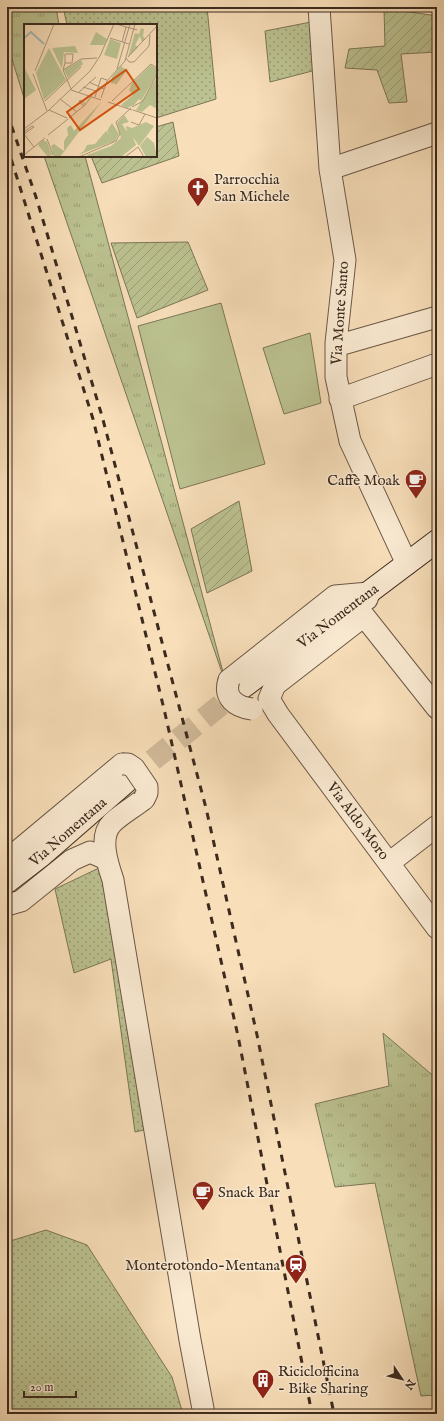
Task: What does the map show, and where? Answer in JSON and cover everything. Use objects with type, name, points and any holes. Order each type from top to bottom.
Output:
[{"type":"main road","name":"Via Nomentana","points":[[234,685],[369,593],[437,541]]},
{"type":"main road","name":"Via Nomentana","points":[[7,882],[42,855],[124,772]]},
{"type":"street","name":"Via Monte Santo","points":[[319,7],[330,169],[345,260],[336,346],[336,376],[350,442],[407,564]]},
{"type":"street","points":[[330,169],[437,133]]},
{"type":"street","points":[[336,346],[437,317]]},
{"type":"street","points":[[340,399],[437,364]]},
{"type":"street","points":[[369,593],[364,616],[437,708]]},
{"type":"street","name":"Via Aldo Moro","points":[[364,616],[275,685],[269,700],[437,928]]},
{"type":"street","points":[[234,685],[227,687],[227,692],[234,702],[242,708],[278,714]]},
{"type":"street","points":[[7,860],[124,772],[128,764],[134,768],[147,787],[147,793],[144,799],[111,824],[105,833],[106,859],[113,880],[186,1318],[204,1414]]},
{"type":"street","points":[[389,862],[437,826]]},
{"type":"street","points":[[7,905],[22,901],[72,860],[90,852],[106,859]]},
{"type":"green space","points":[[7,7],[56,7],[59,24],[24,24],[24,98],[7,43]]},
{"type":"green space","points":[[108,7],[207,7],[216,99],[157,118],[157,24],[67,24],[64,11]]},
{"type":"green space","points":[[384,9],[437,16],[437,52],[401,54],[407,102],[389,103],[377,70],[345,68],[349,49],[385,46]]},
{"type":"green space","points":[[311,22],[316,70],[270,82],[265,31]]},
{"type":"green space","points":[[173,122],[179,156],[102,183],[91,157],[157,157],[157,127]]},
{"type":"green space","points":[[44,157],[85,157],[227,687]]},
{"type":"green space","points":[[188,242],[208,290],[137,318],[111,243]]},
{"type":"green space","points":[[221,303],[265,464],[180,489],[138,326]]},
{"type":"green space","points":[[310,333],[321,403],[284,414],[263,348]]},
{"type":"green space","points":[[239,501],[252,571],[207,593],[191,529]]},
{"type":"green space","points":[[101,867],[148,1129],[135,1132],[111,959],[74,973],[55,889]]},
{"type":"green space","points":[[383,1033],[437,1079],[437,1400],[436,1395],[421,1396],[375,1183],[335,1187],[315,1104],[389,1086]]},
{"type":"green space","points":[[46,1230],[87,1245],[172,1377],[183,1414],[7,1414],[7,1242]]},
{"type":"tunnel","points":[[127,781],[239,690]]},
{"type":"railway","points":[[7,113],[36,197],[102,416],[206,808],[257,1035],[334,1414]]},
{"type":"railway","points":[[7,146],[93,419],[164,709],[238,1036],[312,1414]]},
{"type":"place","name":"Parrocchia San Michele","points":[[198,208]]},
{"type":"place","name":"Caffè Moak","points":[[416,500]]},
{"type":"place","name":"Snack Bar","points":[[203,1212]]},
{"type":"place","name":"Monterotondo-Mentana","points":[[296,1284]]},
{"type":"place","name":"Riciclofficina - Bike Sharing","points":[[263,1400]]}]
